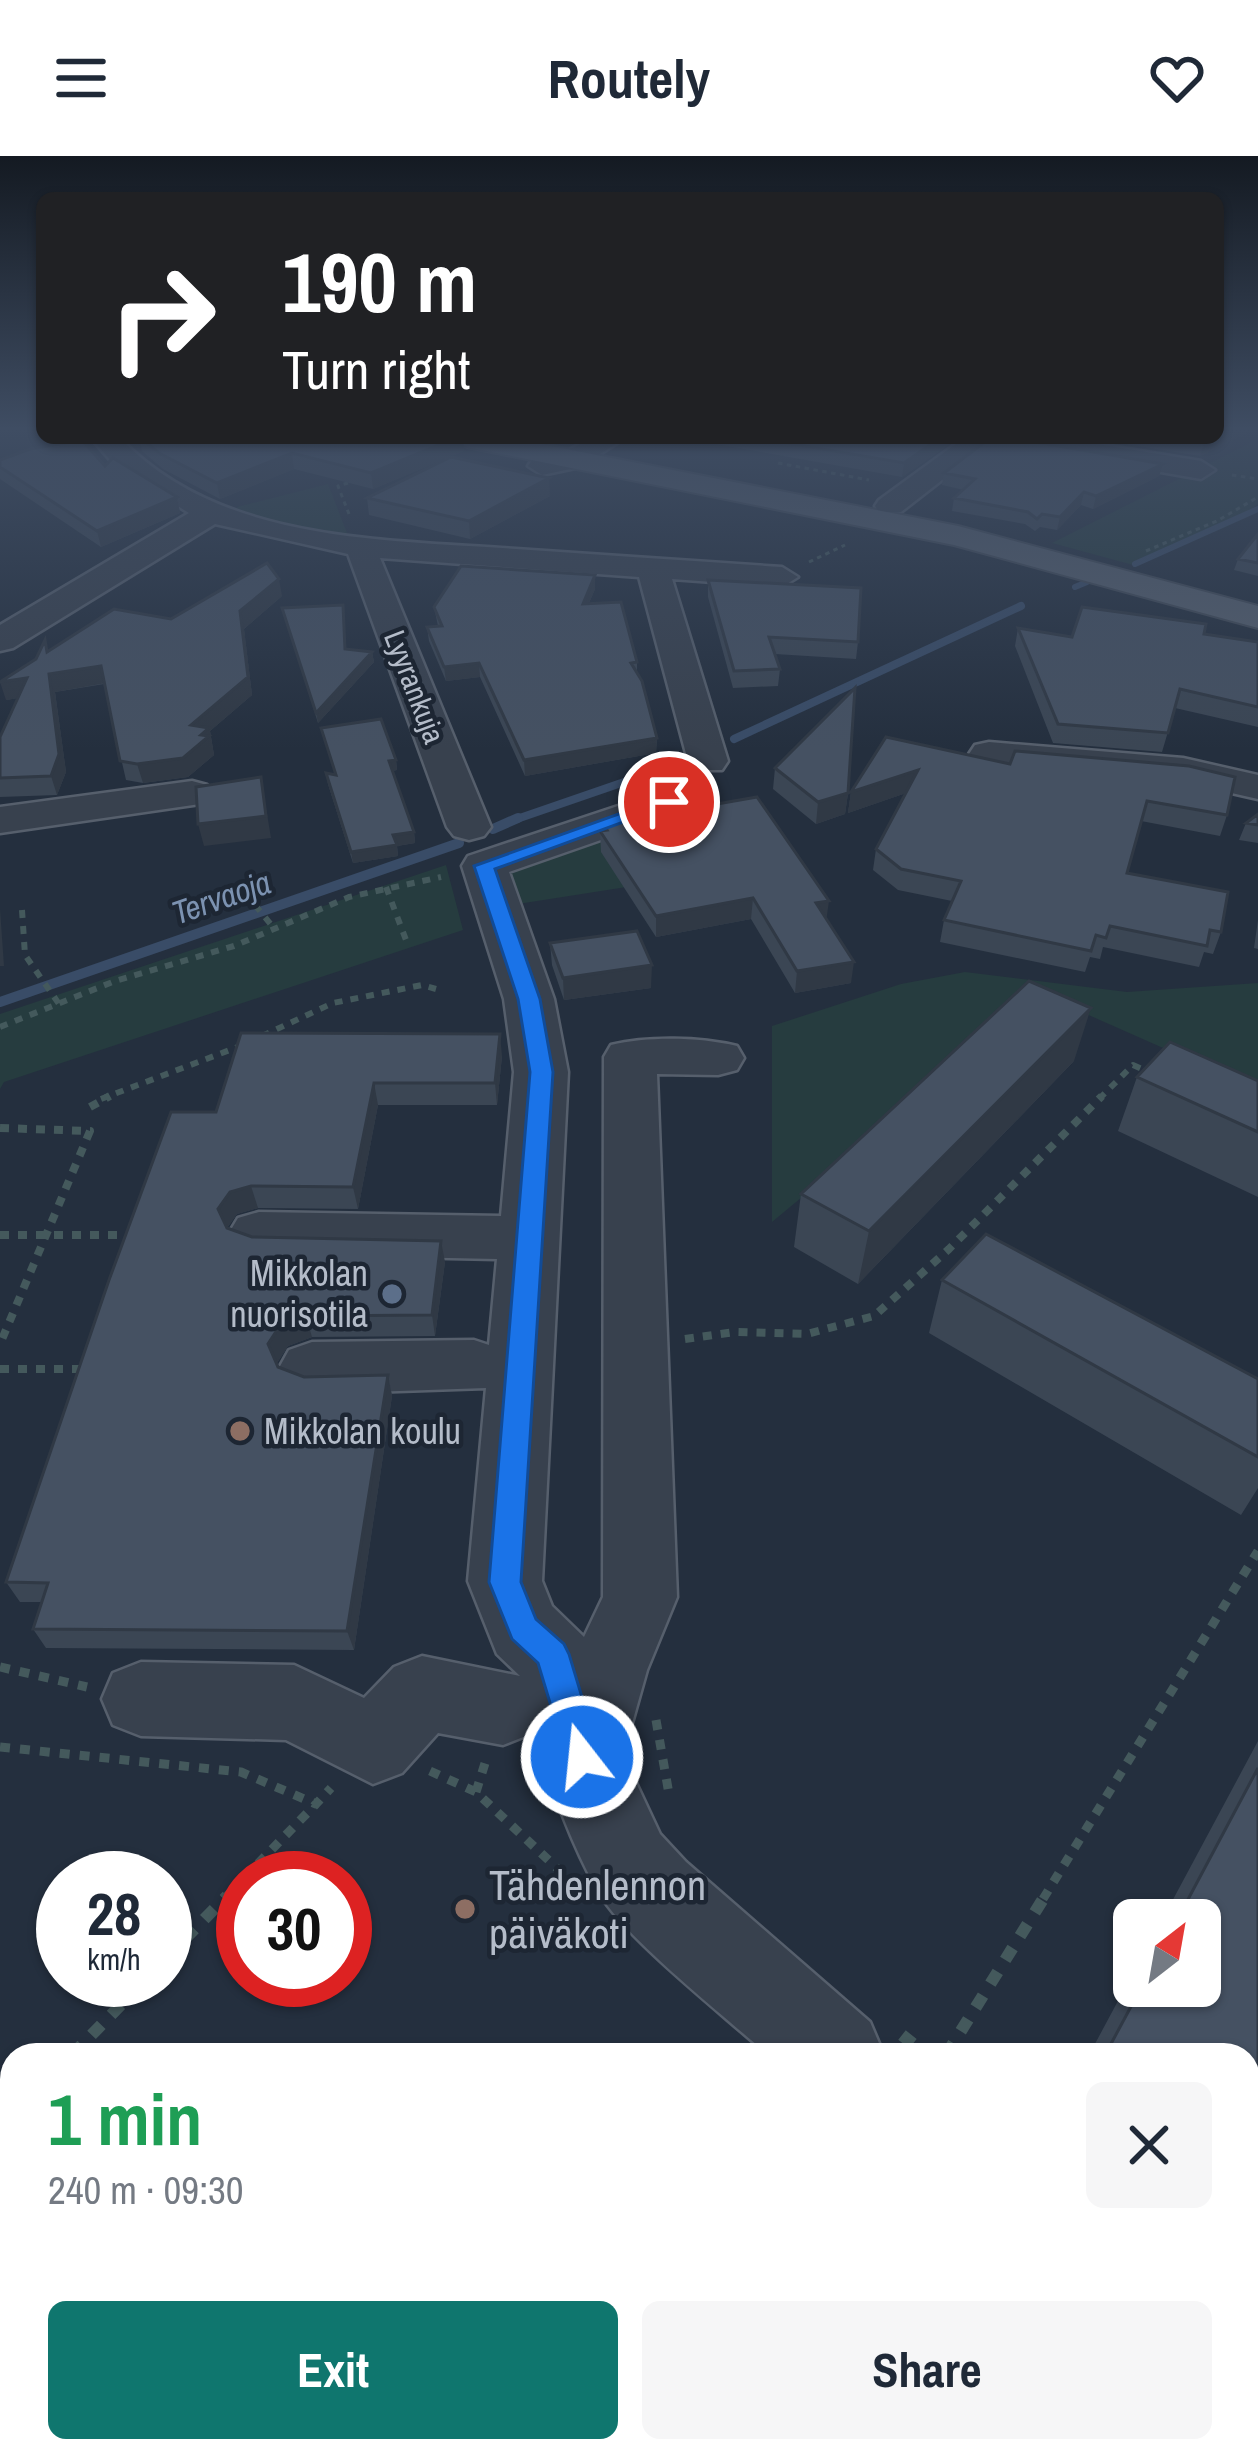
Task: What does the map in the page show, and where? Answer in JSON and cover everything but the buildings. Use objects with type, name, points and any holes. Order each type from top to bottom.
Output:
[{"type":"main road","points":[[873,534],[1034,554],[1258,617]]},
{"type":"street","points":[[0,640],[16,619],[174,534]]},
{"type":"street","points":[[306,534],[362,547],[782,577]]},
{"type":"street","name":"Lyyrankuja","points":[[362,547],[476,847]]},
{"type":"street","points":[[653,569],[708,761]]},
{"type":"street","points":[[989,754],[1183,770],[1258,788]]},
{"type":"street","points":[[0,820],[192,794]]},
{"type":"street","points":[[669,802],[476,847],[529,999],[541,1072],[505,1582],[524,1629],[553,1654],[582,1757],[631,1864],[824,2043]]},
{"type":"street","points":[[582,1757],[608,1670],[640,1597],[630,1057],[718,1058]]},
{"type":"street","points":[[259,1233],[529,1238]]},
{"type":"street","points":[[312,1368],[474,1366]]},
{"type":"street","points":[[141,1699],[294,1703],[373,1745],[422,1693],[503,1707]]},
{"type":"path","points":[[358,534],[362,547]]},
{"type":"path","points":[[782,577],[867,534]]},
{"type":"path","points":[[1136,556],[1188,534]]},
{"type":"path","points":[[0,1027],[115,981],[234,946],[476,847]]},
{"type":"path","points":[[386,887],[406,940]]},
{"type":"path","points":[[255,905],[273,927]]},
{"type":"path","points":[[22,910],[25,955],[59,1004]]},
{"type":"path","points":[[90,1107],[95,1101],[182,1072],[333,1003],[422,986],[436,989]]},
{"type":"path","points":[[632,1358],[695,1335],[807,1334],[874,1316],[949,1249],[1133,1065],[1154,1075]]},
{"type":"path","points":[[0,1128],[90,1131],[0,1344]]},
{"type":"path","points":[[0,1235],[135,1234]]},
{"type":"path","points":[[949,1249],[970,1261]]},
{"type":"path","points":[[0,1369],[92,1369]]},
{"type":"path","points":[[954,2043],[1256,1560]]},
{"type":"path","points":[[0,1667],[141,1699]]},
{"type":"path","points":[[271,1851],[373,1745],[476,1792]]},
{"type":"path","points":[[2,1752],[241,1772],[316,1804]]},
{"type":"path","points":[[192,1932],[216,1907]]},
{"type":"path","points":[[84,2043],[119,2007]]},
{"type":"green space","points":[[1071,534],[1209,534],[1133,565],[1052,543]]},
{"type":"green space","points":[[646,819],[684,878],[518,904],[510,875],[517,866]]},
{"type":"green space","points":[[446,865],[463,930],[4,1082],[0,1089],[0,1014]]},
{"type":"green space","points":[[965,972],[1127,992],[1258,983],[1258,1090],[1075,1009],[896,1119],[772,1222],[772,1026],[901,984]]},
{"type":"waterway","name":"Tervaoja","points":[[1135,564],[1203,534]]},
{"type":"waterway","points":[[1075,587],[1087,582]]},
{"type":"waterway","name":"Tervaoja","points":[[734,739],[1021,606]]},
{"type":"waterway","name":"Tervaoja","points":[[512,821],[688,760]]},
{"type":"waterway","name":"Tervaoja","points":[[512,821],[518,818]]},
{"type":"waterway","name":"Tervaoja","points":[[493,829],[512,821]]},
{"type":"waterway","name":"Tervaoja","points":[[0,1002],[459,843]]},
{"type":"place","name":"Mikkolan nuorisotila","points":[[392,1294]]},
{"type":"place","name":"Mikkolan koulu","points":[[240,1431]]},
{"type":"place","name":"Tähdenlennon päiväkoti","points":[[465,1909]]},
{"type":"route","points":[[582,1757],[553,1654],[524,1629],[505,1582],[541,1072],[529,999],[484,866],[669,802]]}]
